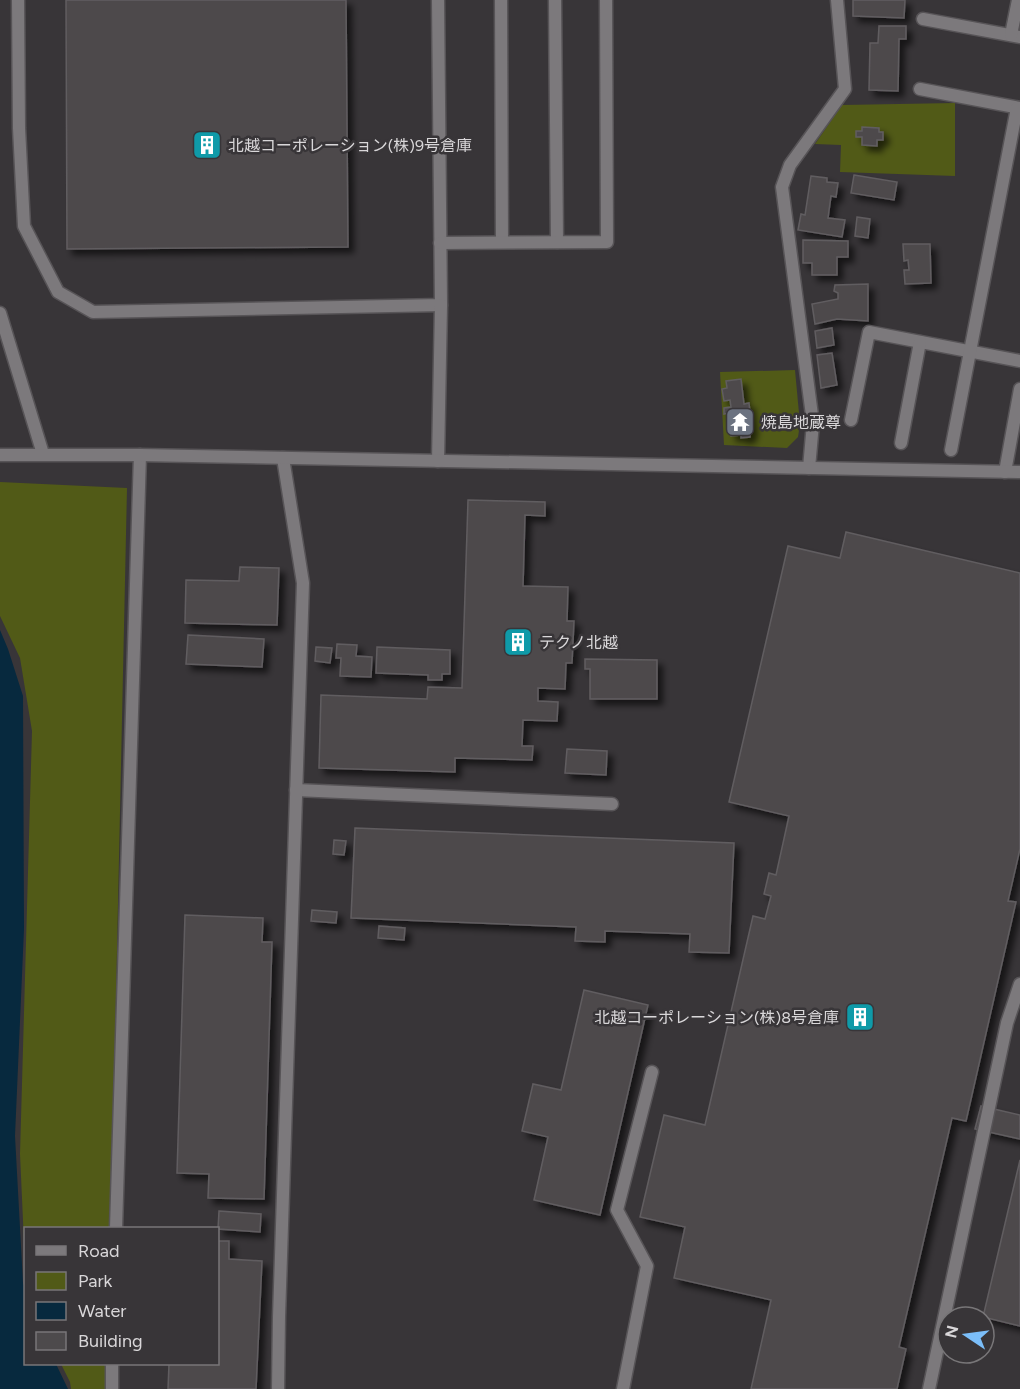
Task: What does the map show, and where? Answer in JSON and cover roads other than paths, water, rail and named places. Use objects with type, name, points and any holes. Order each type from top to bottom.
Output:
[{"type":"street","points":[[18,0],[19,128],[24,226],[58,292],[93,312],[441,305]]},
{"type":"street","points":[[438,0],[441,305],[438,461]]},
{"type":"street","points":[[501,0],[502,242]]},
{"type":"street","points":[[555,0],[557,242]]},
{"type":"street","points":[[440,243],[607,242],[606,0]]},
{"type":"street","points":[[809,468],[813,423],[782,187],[790,165],[844,89],[837,0]]},
{"type":"street","points":[[923,19],[1016,36],[1018,0]]},
{"type":"street","points":[[920,89],[1019,108],[951,450]]},
{"type":"street","points":[[0,313],[43,454]]},
{"type":"street","points":[[851,420],[869,332],[1020,361]]},
{"type":"street","points":[[902,443],[920,342]]},
{"type":"street","points":[[1005,472],[1020,389]]},
{"type":"street","points":[[0,454],[1020,472]]},
{"type":"street","points":[[117,1227],[140,455]]},
{"type":"street","points":[[278,1389],[303,583],[283,458]]},
{"type":"street","points":[[296,790],[612,804]]},
{"type":"street","points":[[929,1389],[1007,1023],[1020,984]]},
{"type":"street","points":[[623,1389],[647,1266],[617,1210],[652,1072]]},
{"type":"street","points":[[112,1365],[112,1389]]},
{"type":"water","points":[[0,630],[23,696],[24,929],[15,1136],[24,1285],[24,1365],[56,1365],[68,1389],[0,1389]]},
{"type":"place","name":"北越コーポレーション(株)9号倉庫","points":[[207,145]]},
{"type":"place","name":"焼島地蔵尊","points":[[740,422]]},
{"type":"place","name":"テクノ北越","points":[[518,642]]},
{"type":"place","name":"北越コーポレーション(株)8号倉庫","points":[[860,1017]]}]
